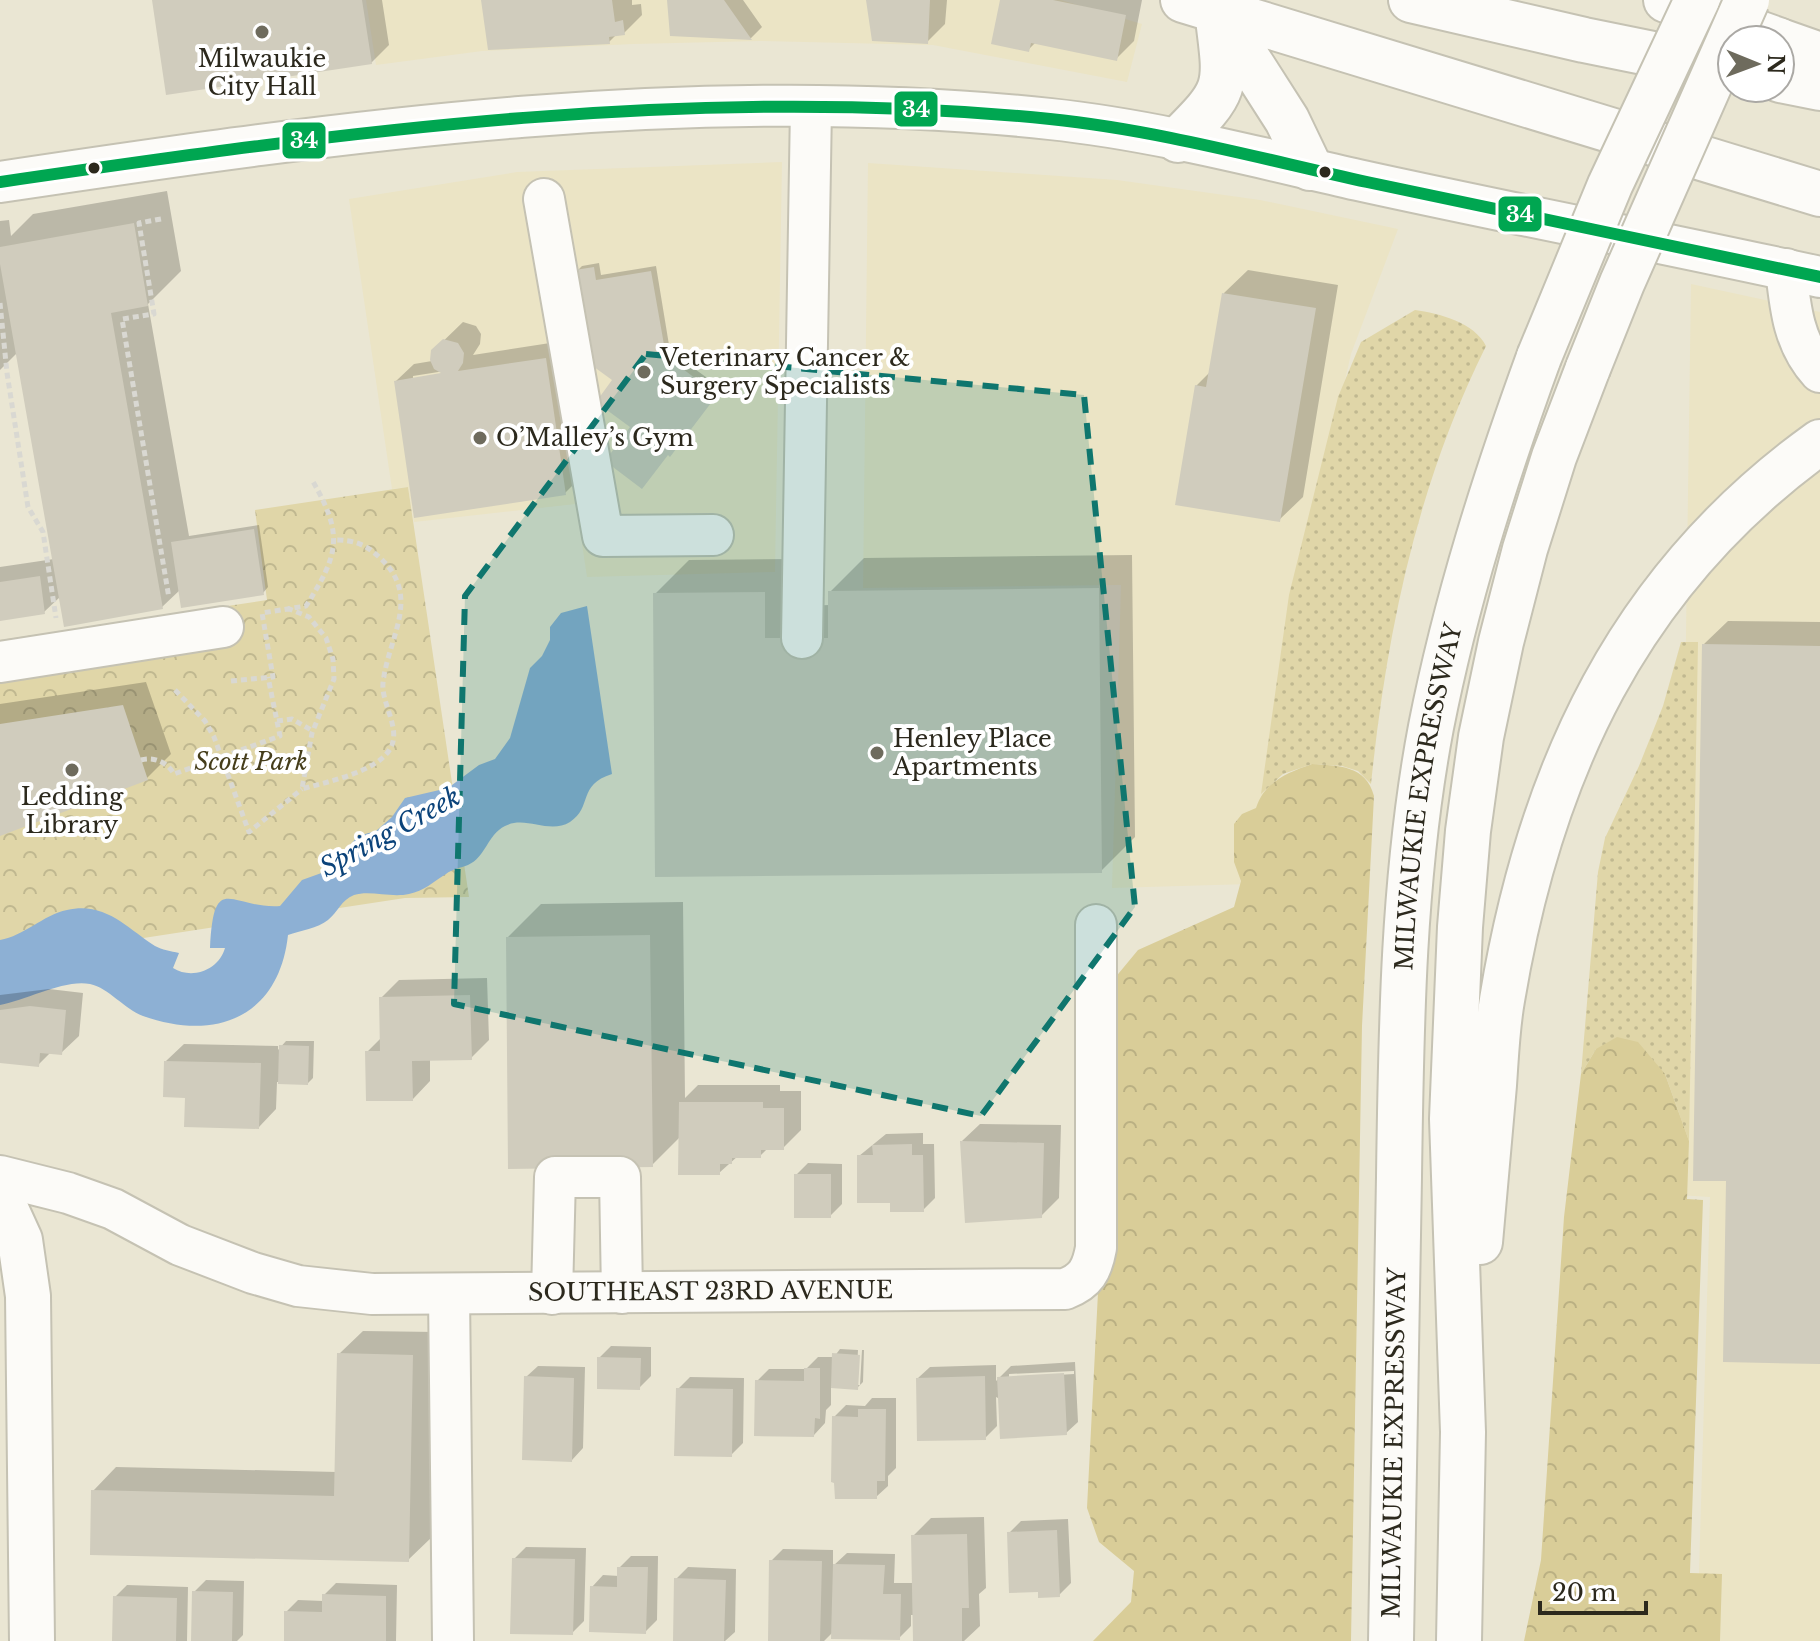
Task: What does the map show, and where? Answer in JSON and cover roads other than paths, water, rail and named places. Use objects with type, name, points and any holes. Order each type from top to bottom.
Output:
[{"type":"main road","points":[[1411,0],[1716,67]]},
{"type":"main road","points":[[1666,0],[1734,24]]},
{"type":"main road","name":"MILWAUKIE EXPRESSWAY","points":[[1391,1641],[1402,1022],[1416,827],[1431,730],[1451,632],[1478,537],[1539,357],[1610,185],[1697,0]]},
{"type":"main road","name":"MILWAUKIE EXPRESSWAY","points":[[1459,1641],[1463,1432],[1452,1119],[1468,831],[1481,737],[1504,628],[1554,457],[1622,283],[1747,0]]},
{"type":"main road","points":[[1178,140],[1212,106],[1221,88],[1224,68],[1200,4]]},
{"type":"main road","points":[[1200,4],[1287,120],[1310,168]]},
{"type":"main road","points":[[1200,4],[1820,194]]},
{"type":"main road","points":[[1796,46],[1820,55]]},
{"type":"main road","points":[[1796,83],[1820,88]]},
{"type":"main road","points":[[1463,1432],[1501,1004],[1518,913],[1554,792],[1587,714],[1628,643],[1676,576],[1723,524],[1774,476],[1820,442]]},
{"type":"main road","points":[[0,1196],[20,1240],[28,1287],[32,1641]]},
{"type":"street","points":[[802,638],[811,107]]},
{"type":"street","points":[[0,182],[170,157],[532,115],[645,109],[811,107],[916,109],[1024,117],[1178,140],[1803,273],[1792,320],[1802,345],[1820,372]]},
{"type":"street","points":[[544,199],[603,536],[713,535]]},
{"type":"street","points":[[0,662],[223,627]]},
{"type":"street","name":"SOUTHEAST 23RD AVENUE","points":[[0,1176],[68,1193],[113,1209],[180,1245],[241,1269],[298,1286],[372,1294],[1052,1291],[1079,1283],[1087,1276],[1096,1248],[1096,925]]},
{"type":"street","points":[[552,1294],[555,1177],[620,1177],[622,1293]]},
{"type":"street","points":[[449,1294],[453,1641]]},
{"type":"water","name":"Spring Creek","points":[[587,606],[612,774],[594,784],[581,810],[570,822],[554,827],[513,823],[499,830],[474,861],[448,872],[419,891],[402,895],[367,893],[350,897],[324,923],[288,935],[282,963],[272,986],[257,1004],[240,1016],[219,1023],[195,1026],[143,1016],[97,986],[80,983],[0,1005],[0,940],[67,910],[93,909],[115,918],[155,946],[179,953],[173,968],[180,971],[196,973],[211,967],[225,948],[210,948],[212,924],[221,901],[228,899],[280,906],[302,880],[327,871],[358,836],[376,831],[392,817],[405,798],[448,788],[479,765],[495,759],[510,738],[530,668],[542,656],[550,640],[550,627],[561,613]]},
{"type":"place","name":"Milwaukie City Hall","points":[[262,32]]},
{"type":"place","name":"Veterinary Cancer & Surgery Specialists","points":[[644,372]]},
{"type":"place","name":"O’Malley’s Gym","points":[[480,438]]},
{"type":"place","name":"Henley Place Apartments","points":[[877,753]]},
{"type":"place","name":"Ledding Library","points":[[72,770]]},
{"type":"park label","name":"Scott Park","points":[[251,762]]}]
